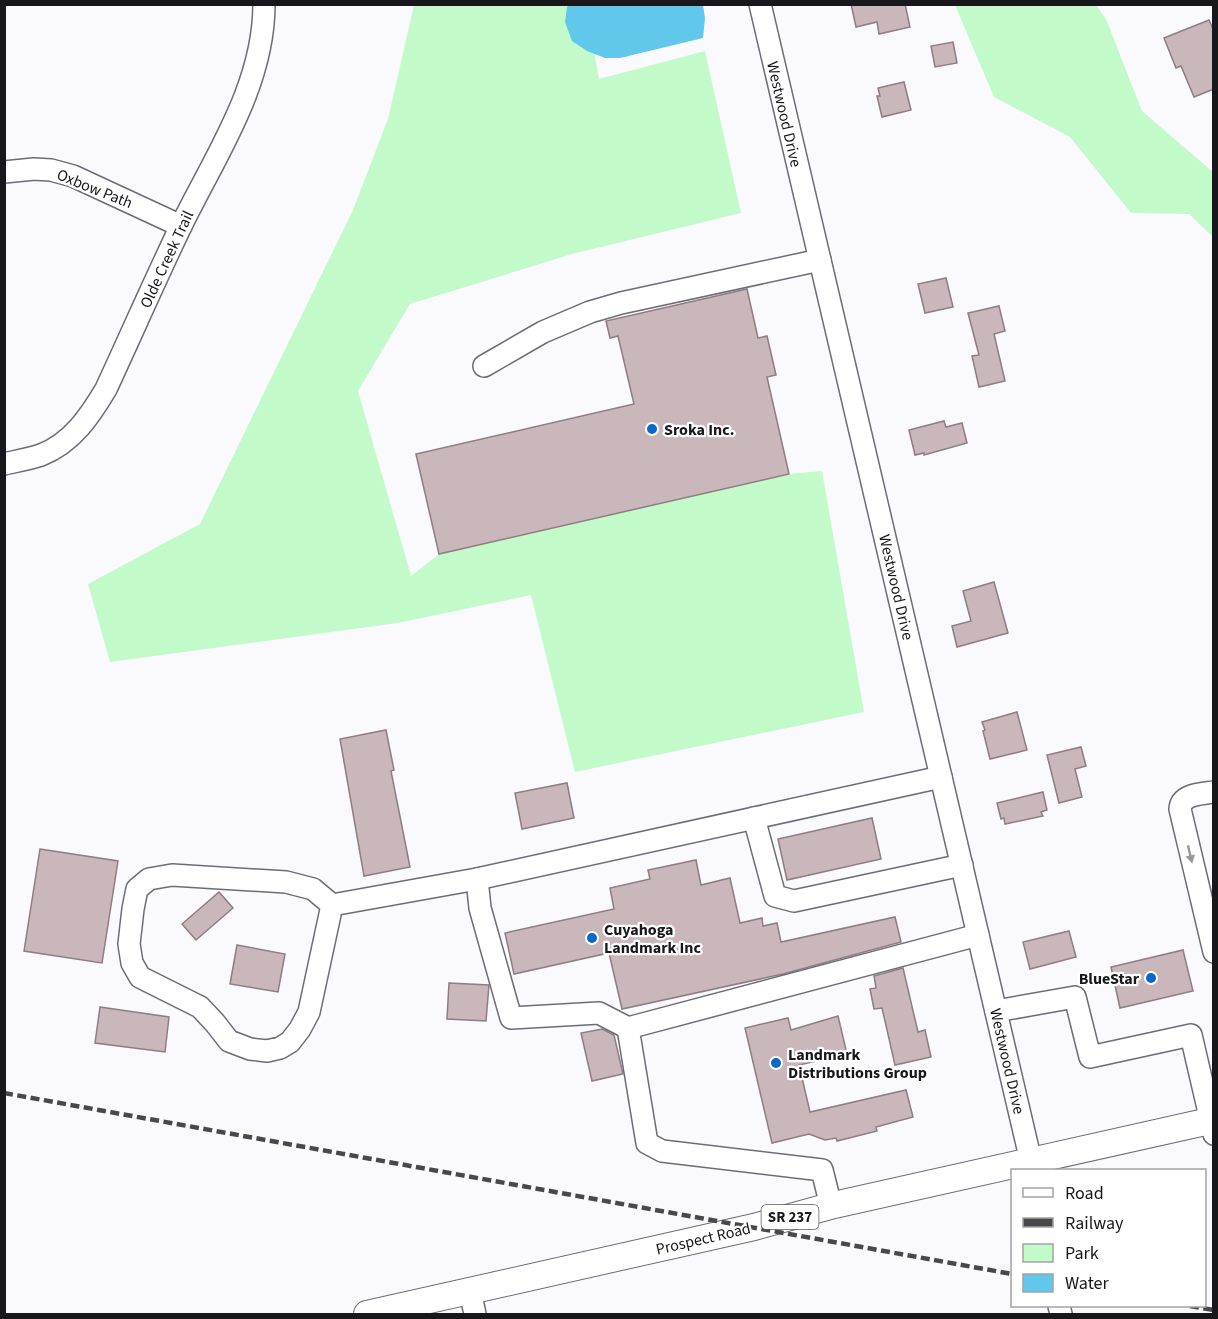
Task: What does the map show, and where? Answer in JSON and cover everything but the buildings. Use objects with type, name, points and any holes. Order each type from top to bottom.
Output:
[{"type":"main road","name":"Prospect Road","points":[[1017,1169],[1213,1125]]},
{"type":"main road","name":"Prospect Road","points":[[367,1314],[473,1303],[831,1206],[1011,1170]]},
{"type":"street","name":"Olde Creek Trail","points":[[4,464],[42,454],[73,435],[91,414],[106,389],[181,226],[227,138],[241,105],[256,61],[264,4]]},
{"type":"street","name":"Westwood Drive","points":[[760,4],[1032,1166]]},
{"type":"street","name":"Oxbow Path","points":[[4,172],[34,169],[51,170],[73,176],[181,226]]},
{"type":"street","points":[[484,366],[543,332],[590,312],[621,303],[820,260]]},
{"type":"street","points":[[332,905],[309,1012],[290,1042],[280,1048],[267,1051],[250,1049],[229,1041],[200,1007],[140,977],[132,963],[129,944],[133,909],[137,889],[148,879],[172,875],[286,882],[312,889],[332,905],[477,879],[941,777]]},
{"type":"street","points":[[1214,792],[1184,798],[1180,803],[1214,952]]},
{"type":"street","points":[[754,818],[775,896],[794,901],[962,865]]},
{"type":"street","points":[[477,879],[480,908],[511,1018],[599,1013],[628,1028],[978,935]]},
{"type":"street","points":[[996,1011],[1075,997],[1090,1057],[1191,1035],[1213,1125]]},
{"type":"street","points":[[628,1028],[647,1143],[662,1151],[822,1170],[831,1206]]},
{"type":"green space","points":[[414,5],[586,5],[599,79],[705,51],[741,213],[572,254],[410,304],[358,391],[411,576],[439,554],[789,474],[822,471],[864,712],[575,772],[531,595],[398,623],[110,662],[88,584],[200,524],[353,210],[388,119]]},
{"type":"green space","points":[[955,5],[1096,5],[1106,19],[1142,111],[1213,172],[1213,237],[1189,214],[1131,213],[1070,137],[994,97]]},
{"type":"water","points":[[569,5],[703,5],[705,18],[703,38],[620,58],[605,58],[587,51],[572,41],[565,22]]},
{"type":"railway","points":[[4,1093],[1011,1274]]},
{"type":"railway","points":[[1196,1307],[1214,1310]]},
{"type":"place","name":"Sroka Inc.","points":[[652,429]]},
{"type":"place","name":"Cuyahoga Landmark Inc","points":[[592,938]]},
{"type":"place","name":"BlueStar","points":[[1151,978]]},
{"type":"place","name":"Landmark Distributions Group","points":[[776,1063]]}]
